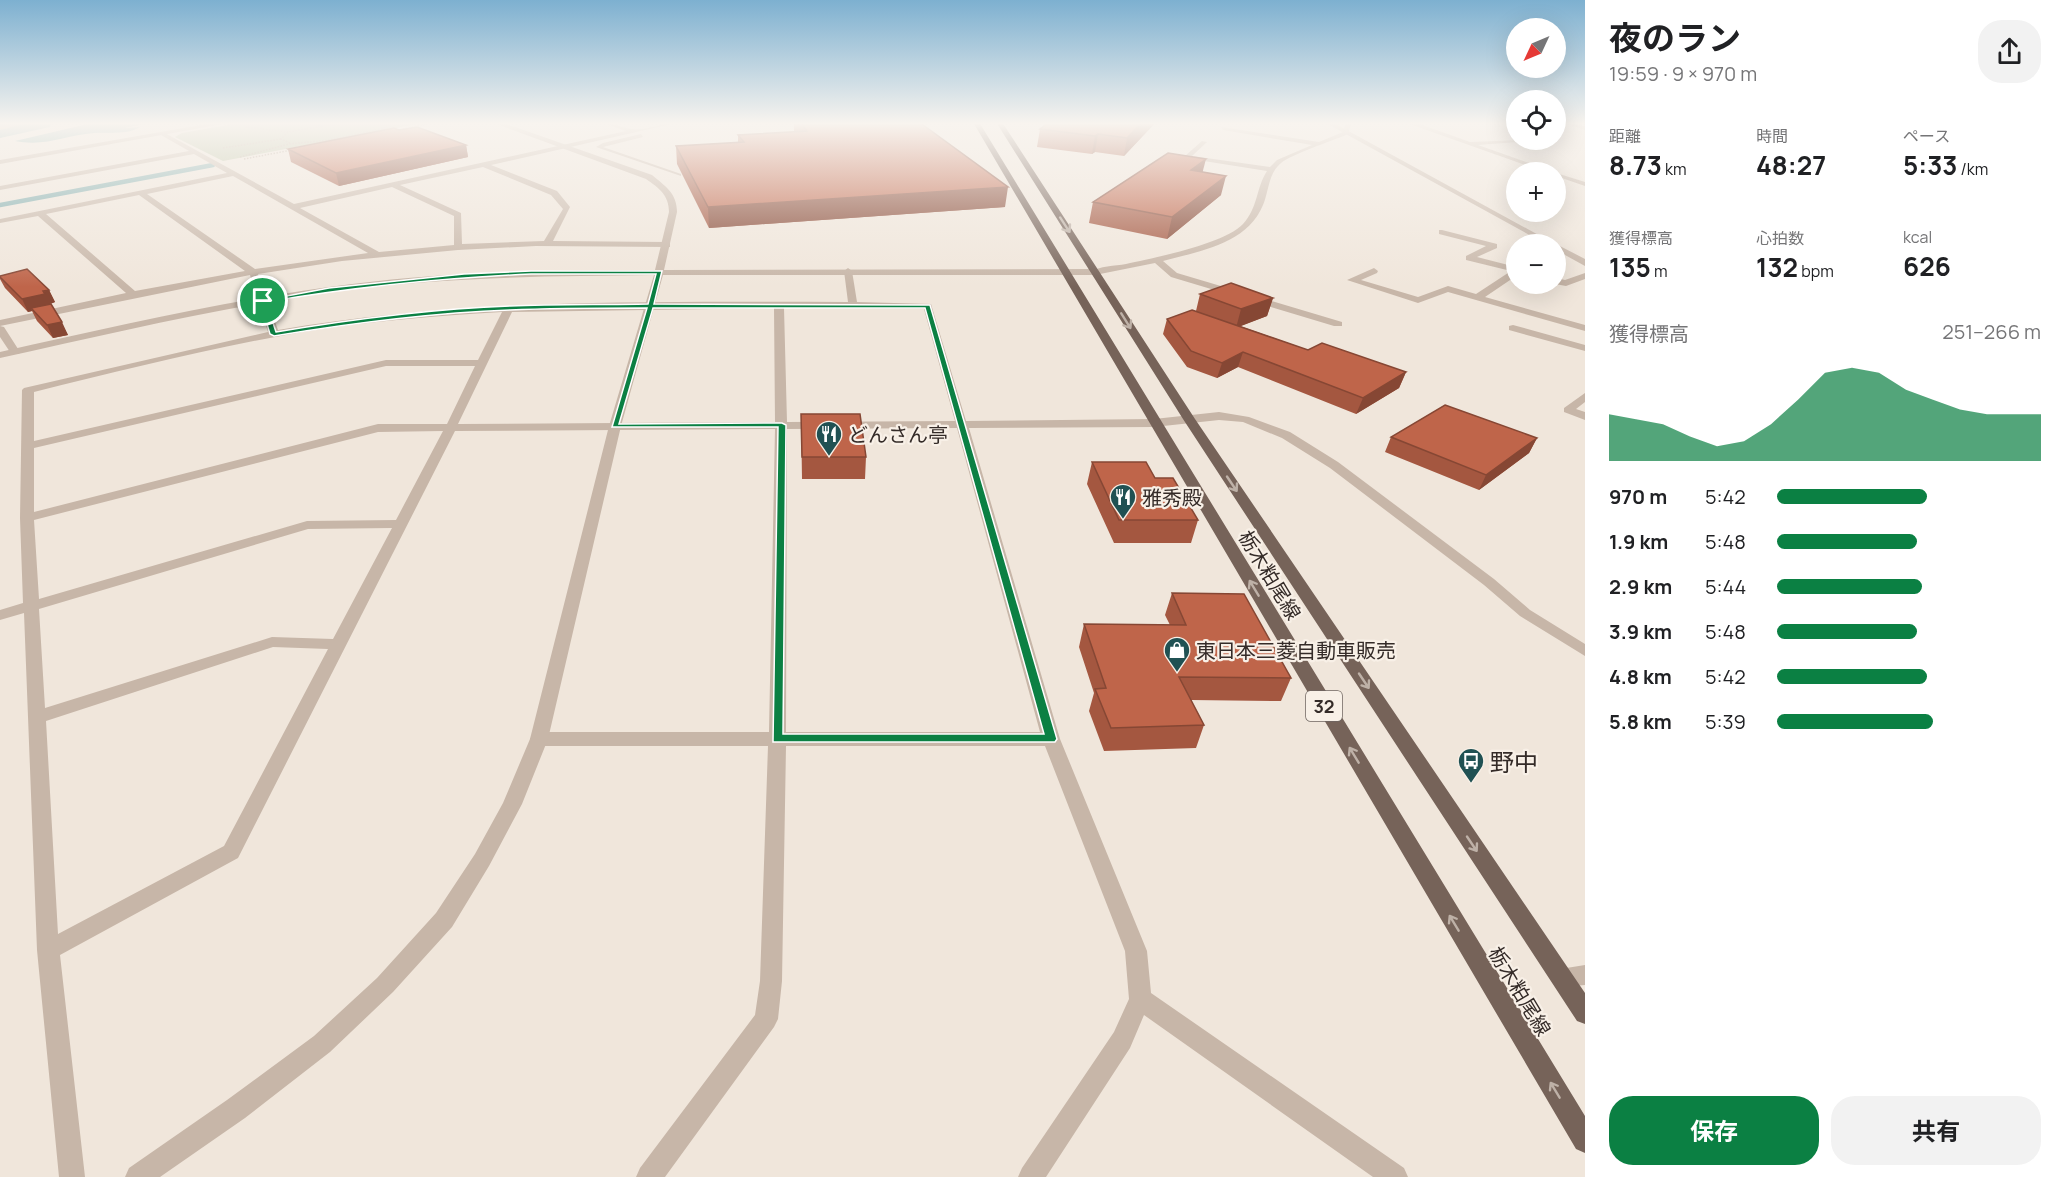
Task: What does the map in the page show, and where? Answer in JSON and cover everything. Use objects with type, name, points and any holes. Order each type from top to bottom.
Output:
[{"type":"main road","name":"栃木粕尾線","points":[[1009,177],[1585,1140]]},
{"type":"main road","name":"栃木粕尾線","points":[[1034,177],[1189,419],[1585,1013]]},
{"type":"street","points":[[0,188],[60,177]]},
{"type":"street","points":[[0,221],[220,177]]},
{"type":"street","points":[[239,177],[378,255]]},
{"type":"street","points":[[292,207],[430,177]]},
{"type":"street","points":[[514,177],[554,193],[567,209],[547,244]]},
{"type":"street","points":[[138,1177],[236,1109],[322,1044],[385,985],[444,920],[482,860],[507,813],[539,739],[615,426],[667,245],[673,212],[669,192],[649,177]]},
{"type":"street","points":[[0,356],[184,315],[263,301],[329,290],[464,276],[531,273],[1095,272],[1127,268],[1218,242],[1242,231],[1258,210],[1267,177]]},
{"type":"street","points":[[1427,177],[1533,234]]},
{"type":"street","points":[[1566,177],[1585,184]]},
{"type":"street","points":[[393,185],[458,215],[458,247]]},
{"type":"street","points":[[141,193],[253,272],[274,334]]},
{"type":"street","points":[[40,213],[131,293]]},
{"type":"street","points":[[1442,232],[1494,246],[1469,258],[1506,268]]},
{"type":"street","points":[[0,323],[131,293],[253,272],[378,255],[458,247],[547,244],[667,245]]},
{"type":"street","points":[[1566,253],[1585,263]]},
{"type":"street","points":[[1157,260],[1174,275],[1338,324]]},
{"type":"street","points":[[848,271],[853,305]]},
{"type":"street","points":[[1374,271],[1352,280],[1418,300],[1448,289],[1585,327]]},
{"type":"street","points":[[1566,283],[1585,276]]},
{"type":"street","points":[[1478,297],[1506,278]]},
{"type":"street","points":[[649,1177],[766,1019],[771,981],[777,739],[782,425],[779,305]]},
{"type":"street","points":[[72,1177],[48,950],[27,518],[28,390],[189,351],[274,334],[375,319],[509,308],[779,305],[928,306],[1051,739],[1136,951],[1140,999],[1122,1040],[1030,1177]]},
{"type":"street","points":[[48,950],[231,852],[451,427],[509,308]]},
{"type":"street","points":[[1513,328],[1585,348]]},
{"type":"street","points":[[0,329],[15,352]]},
{"type":"street","points":[[28,446],[386,363],[482,363]]},
{"type":"street","points":[[1585,396],[1568,410],[1585,416]]},
{"type":"street","points":[[27,518],[378,428],[1154,423],[1219,416],[1245,419],[1286,435],[1334,465],[1489,582],[1525,614],[1585,651]]},
{"type":"street","points":[[0,615],[307,525],[401,524]]},
{"type":"street","points":[[37,717],[272,642],[339,644]]},
{"type":"street","points":[[539,739],[1051,739]]},
{"type":"street","points":[[1562,977],[1585,975]]},
{"type":"street","points":[[1140,999],[1395,1177]]},
{"type":"building","points":[[692,177],[994,177],[1008,187],[708,207]]},
{"type":"building","points":[[1131,177],[1225,177],[1172,217],[1093,202]]},
{"type":"building","points":[[27,269],[49,290],[43,291],[45,294],[22,299],[0,277]]},
{"type":"building","points":[[1231,283],[1273,298],[1241,309],[1200,294]]},
{"type":"building","points":[[51,304],[62,322],[47,325],[31,308]]},
{"type":"building","points":[[1192,310],[1308,350],[1322,343],[1406,372],[1363,398],[1243,352],[1222,363],[1191,351],[1167,319]]},
{"type":"building","points":[[1445,405],[1537,438],[1486,475],[1391,437]]},
{"type":"building","points":[[801,414],[860,414],[866,457],[802,457]]},
{"type":"building","points":[[1092,462],[1146,462],[1155,478],[1173,478],[1198,520],[1119,520]]},
{"type":"building","points":[[1172,593],[1244,594],[1291,678],[1179,677],[1204,725],[1111,728],[1095,689],[1106,688],[1084,624],[1186,625]]},
{"type":"waterway","points":[[0,205],[149,177]]},
{"type":"place","name":"どんさん亭","points":[[829,457]]},
{"type":"place","name":"雅秀殿","points":[[1123,520]]},
{"type":"place","name":"東日本三菱自動車販売","points":[[1177,673]]},
{"type":"place","name":"野中","points":[[1471,784]]},
{"type":"route","points":[[263,301],[274,334],[420,314],[509,308],[651,306],[779,305],[928,306],[1051,739],[777,739],[782,425],[615,426],[651,306],[660,273],[531,273],[464,276],[329,290],[263,301]]}]
